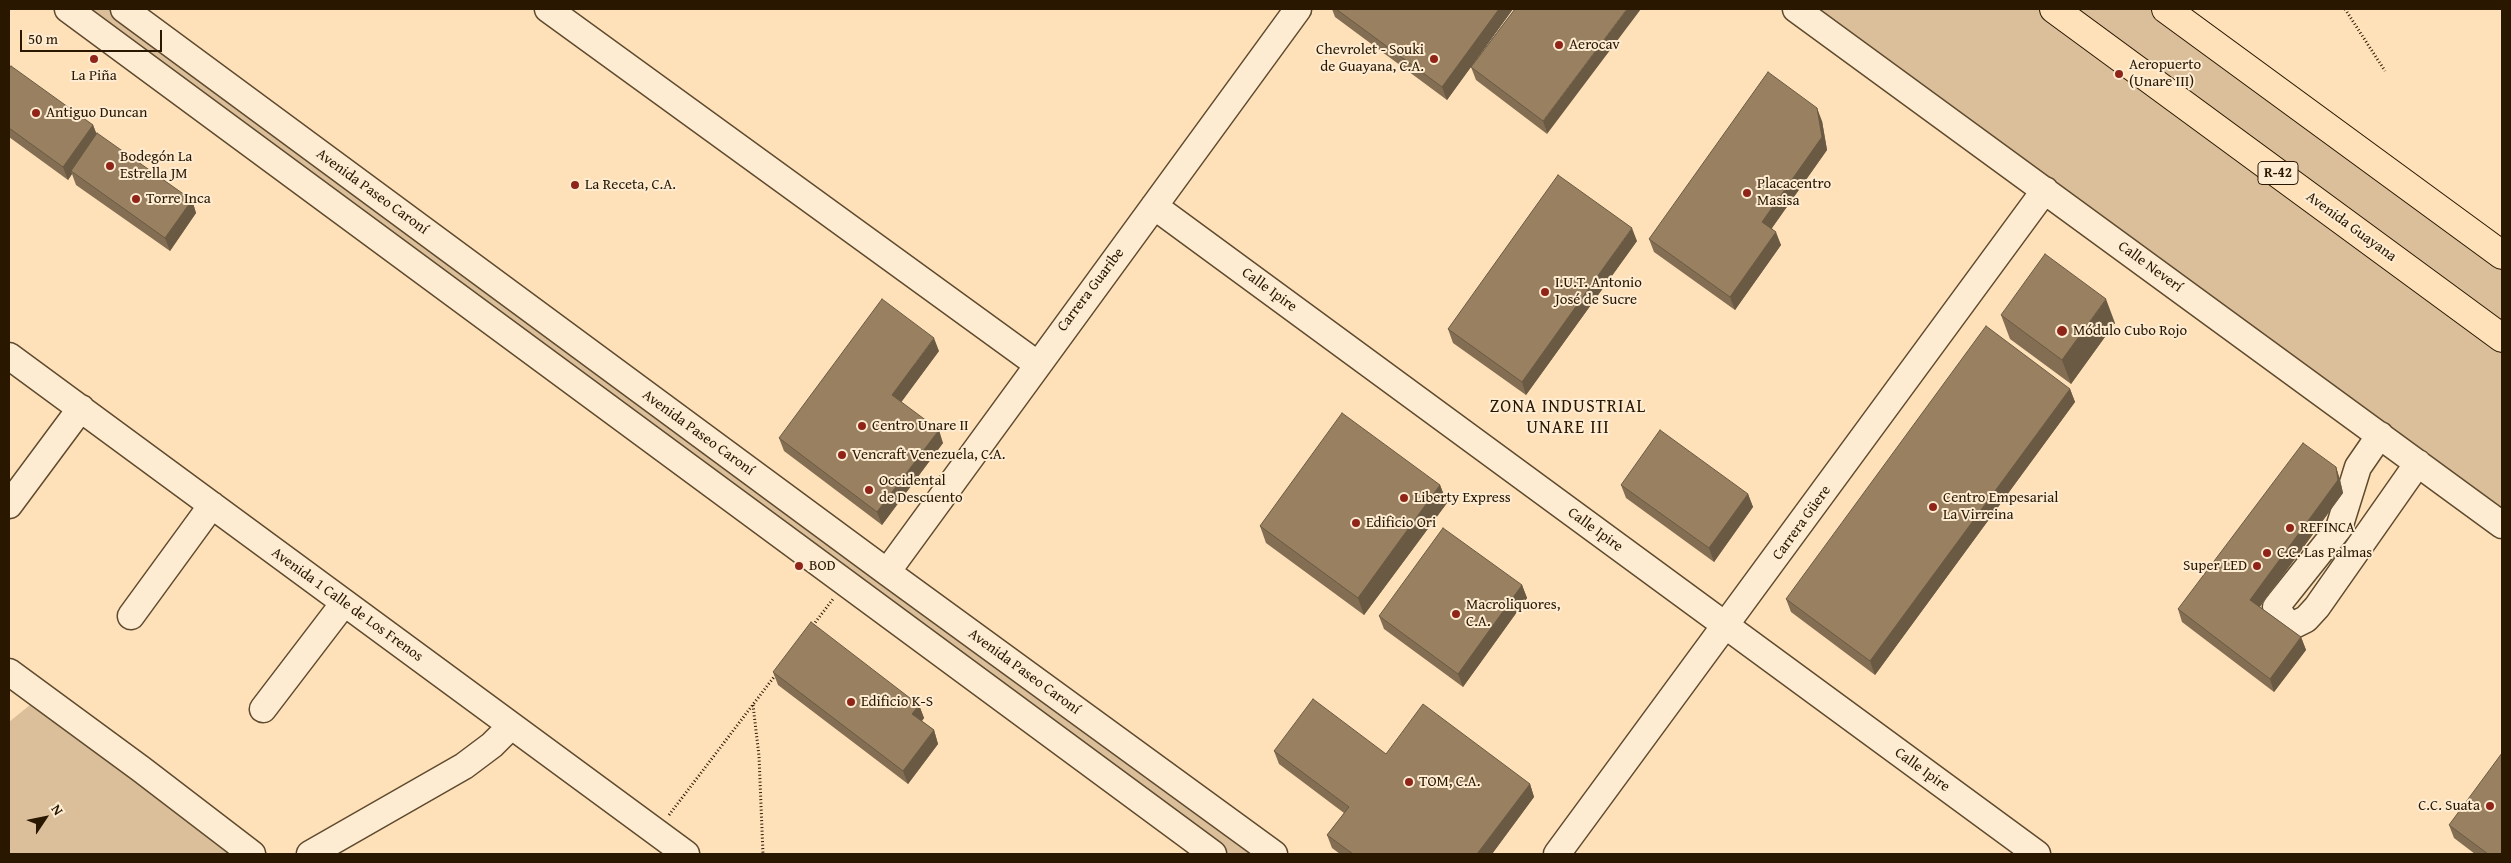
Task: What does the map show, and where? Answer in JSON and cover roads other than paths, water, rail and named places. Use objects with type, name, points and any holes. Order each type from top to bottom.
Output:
[{"type":"main road","name":"Avenida Guayana","points":[[2054,9],[2502,338]]},
{"type":"main road","points":[[2166,9],[2502,255]]},
{"type":"street","points":[[68,9],[1213,854]]},
{"type":"street","name":"Avenida Paseo Caroní","points":[[124,9],[887,572],[1274,854]]},
{"type":"street","points":[[548,9],[1036,364]]},
{"type":"street","name":"Carrera Guaribe","points":[[887,572],[1036,364],[1298,9]]},
{"type":"street","name":"Calle Neverí","points":[[1796,9],[2502,525]]},
{"type":"street","name":"Carrera Güere","points":[[1557,854],[1727,626],[2045,190]]},
{"type":"street","name":"Calle Ipire","points":[[1154,206],[2037,854]]},
{"type":"street","name":"Avenida 1 Calle de Los Frenos","points":[[9,356],[672,847]]},
{"type":"street","points":[[9,506],[80,408]]},
{"type":"street","points":[[2380,436],[2358,467],[2339,528],[2276,607],[2287,623],[2296,624],[2306,619],[2317,607],[2418,462]]},
{"type":"street","points":[[131,616],[212,505]]},
{"type":"street","points":[[263,709],[344,603]]},
{"type":"street","points":[[9,672],[252,854]]},
{"type":"street","points":[[310,854],[464,766],[492,745],[511,726]]},
{"type":"place","name":"Aerocav","points":[[1559,45]]},
{"type":"place","name":"La Piña","points":[[94,59]]},
{"type":"place","name":"Chevrolet - Souki de Guayana, C.A.","points":[[1434,59]]},
{"type":"place","name":"Aeropuerto (Unare III)","points":[[2119,74]]},
{"type":"place","name":"Antiguo Duncan","points":[[36,113]]},
{"type":"place","name":"Bodegón La Estrella JM","points":[[110,166]]},
{"type":"place","name":"La Receta, C.A.","points":[[575,185]]},
{"type":"place","name":"Placacentro Masisa","points":[[1747,193]]},
{"type":"place","name":"Torre Inca","points":[[136,199]]},
{"type":"place","name":"I.U.T. Antonio José de Sucre","points":[[1545,292]]},
{"type":"place","name":"Módulo Cubo Rojo","points":[[2062,331]]},
{"type":"place","name":"Centro Unare II","points":[[862,426]]},
{"type":"place","name":"Vencraft Venezuela, C.A.","points":[[842,455]]},
{"type":"place","name":"Occidental de Descuento","points":[[869,490]]},
{"type":"place","name":"Liberty Express","points":[[1404,498]]},
{"type":"place","name":"Centro Empesarial La Virreina","points":[[1933,507]]},
{"type":"place","name":"Edificio Ori","points":[[1356,523]]},
{"type":"place","name":"REFINCA","points":[[2290,528]]},
{"type":"place","name":"C.C. Las Palmas","points":[[2267,553]]},
{"type":"place","name":"BOD","points":[[799,566]]},
{"type":"place","name":"Super LED","points":[[2257,566]]},
{"type":"place","name":"Macroliquores, C.A.","points":[[1456,614]]},
{"type":"place","name":"Edificio K-S","points":[[851,702]]},
{"type":"place","name":"TOM, C.A.","points":[[1409,782]]},
{"type":"place","name":"C.C. Suata","points":[[2490,806]]},
{"type":"district","name":"ZONA INDUSTRIAL UNARE III","points":[[1568,417]]}]
